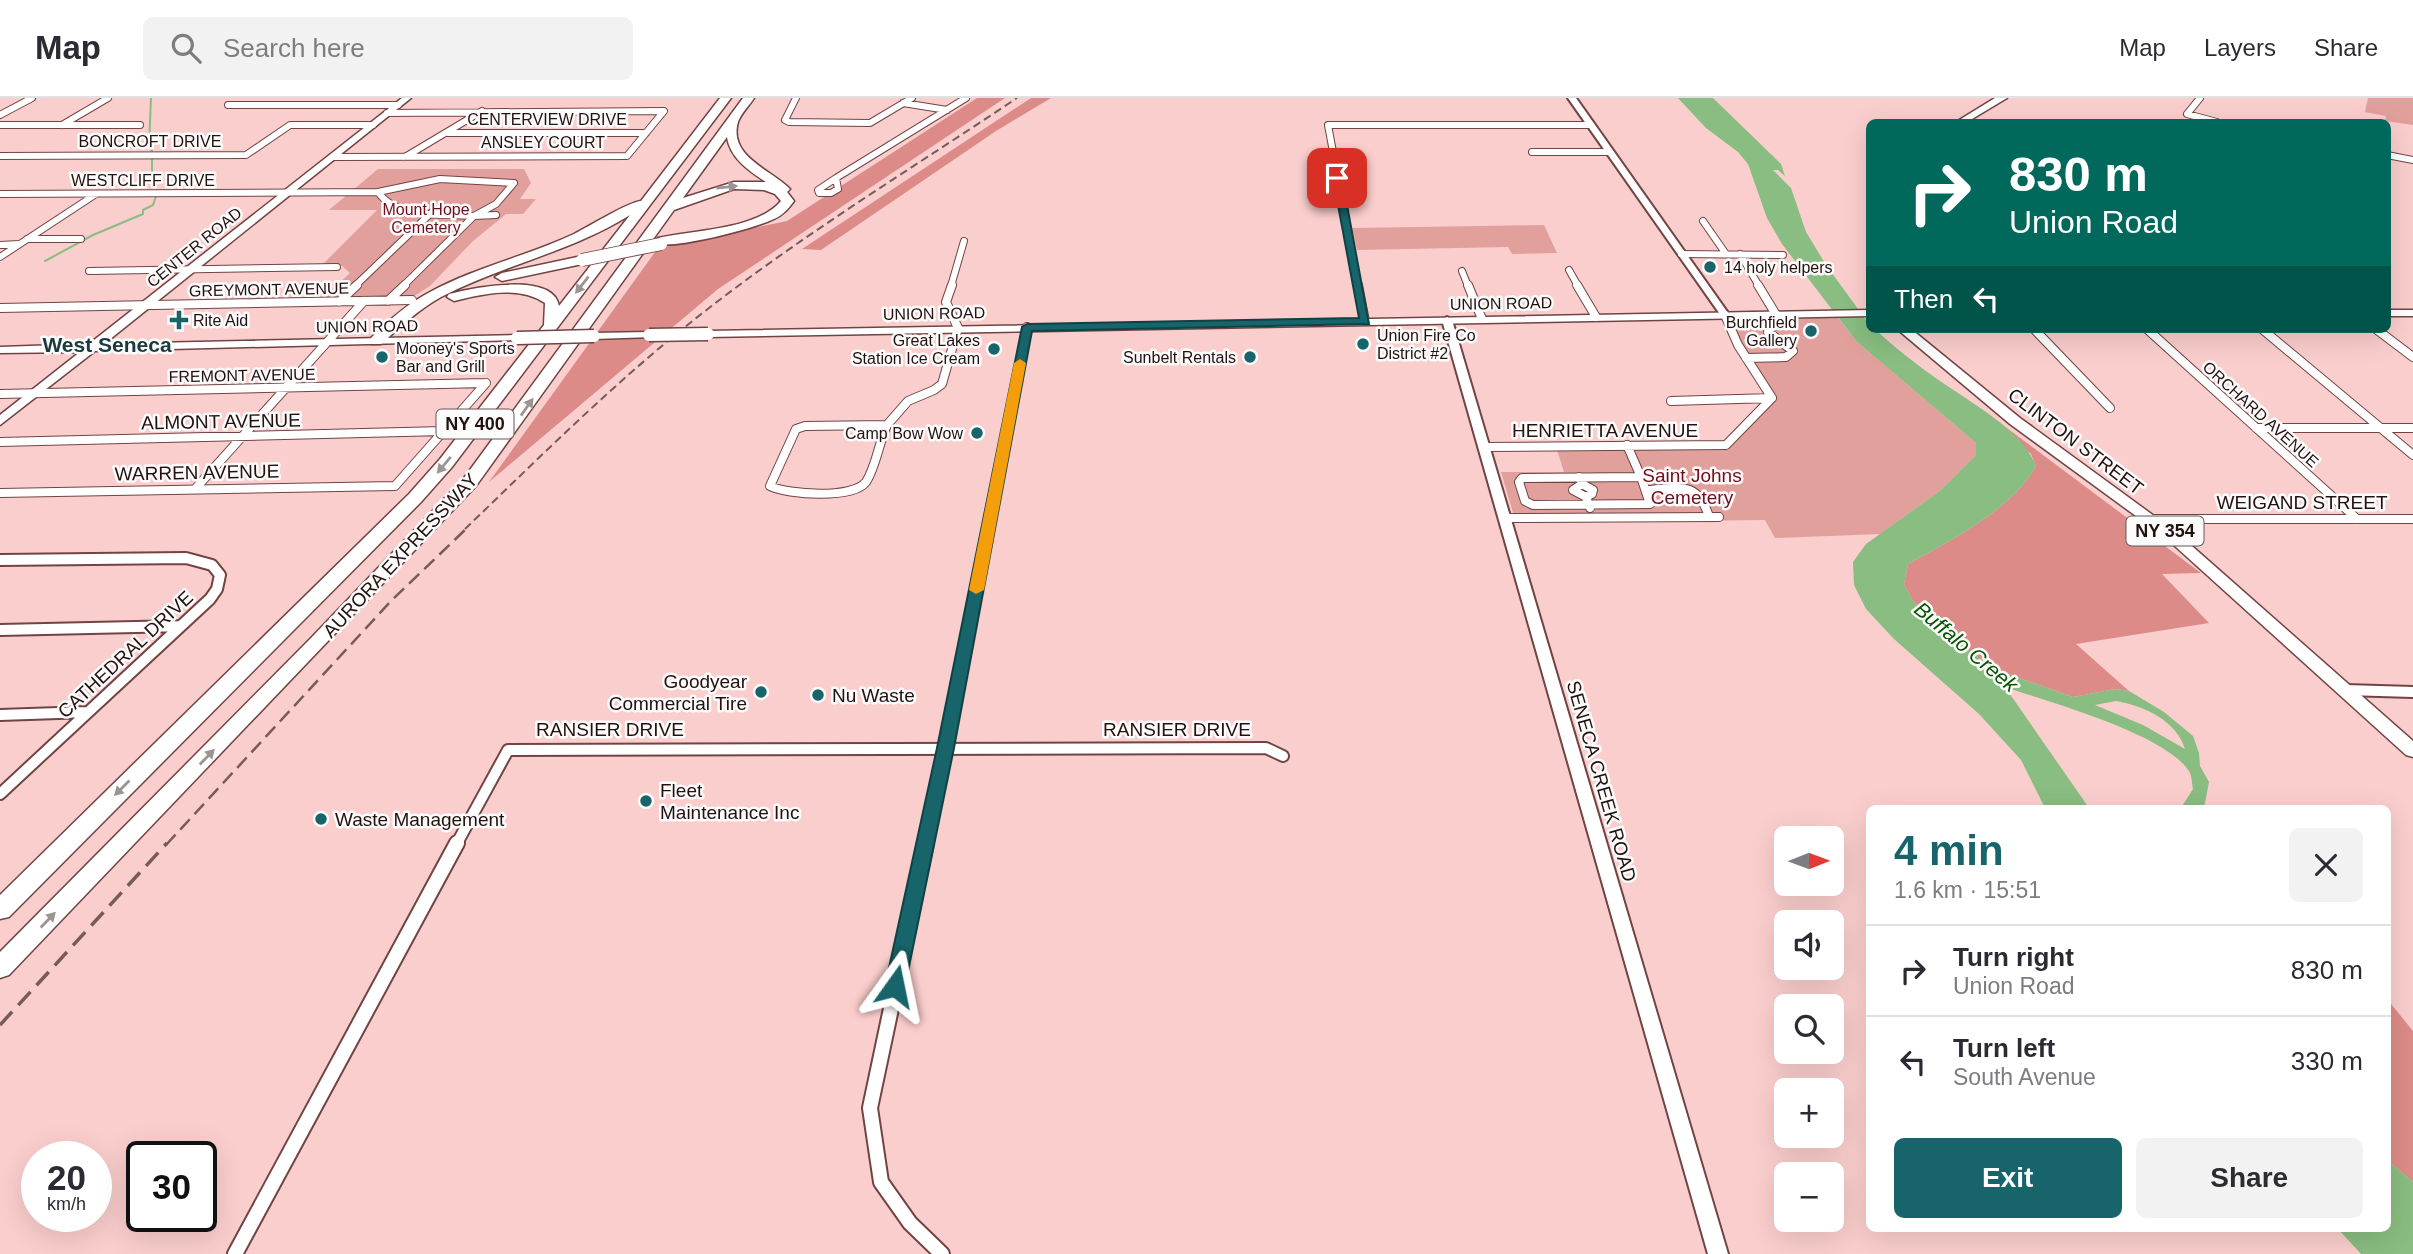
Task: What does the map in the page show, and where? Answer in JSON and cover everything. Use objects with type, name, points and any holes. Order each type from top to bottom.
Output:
[{"type":"highway","name":"AURORA EXPRESSWAY","points":[[0,910],[415,498],[446,463],[726,98]]},
{"type":"highway","name":"AURORA EXPRESSWAY","points":[[0,968],[320,641],[470,482],[749,98]]},
{"type":"highway","points":[[446,290],[515,271],[764,222],[792,206],[793,197],[743,158],[732,145],[729,135],[733,119]]},
{"type":"highway","points":[[662,243],[762,220],[780,211],[788,201],[775,189],[729,186],[690,197],[666,214]]},
{"type":"highway","points":[[376,341],[400,316],[446,290],[604,226],[654,192]]},
{"type":"highway","points":[[392,341],[412,317],[446,295],[481,283],[584,258]]},
{"type":"highway","points":[[429,305],[484,290],[521,290],[547,297],[552,302],[551,324]]},
{"type":"main road","points":[[1966,119],[2003,98]]},
{"type":"main road","name":"CENTER ROAD","points":[[0,421],[402,102]]},
{"type":"main road","name":"UNION ROAD","points":[[0,350],[958,328],[1866,313]]},
{"type":"main road","points":[[2391,313],[2413,313]]},
{"type":"main road","name":"CLINTON STREET","points":[[1908,333],[2015,421],[2171,536],[2413,751]]},
{"type":"street","points":[[0,115],[32,98]]},
{"type":"street","points":[[62,125],[108,98]]},
{"type":"street","points":[[796,98],[785,120],[798,124],[870,123],[912,98]]},
{"type":"street","points":[[836,178],[966,98]]},
{"type":"street","points":[[1572,98],[1725,315],[1746,358],[1772,398]]},
{"type":"street","points":[[2200,98],[2187,114],[2206,119]]},
{"type":"street","points":[[228,105],[402,102]]},
{"type":"street","points":[[903,103],[947,110]]},
{"type":"street","points":[[405,157],[425,141],[449,133],[482,111]]},
{"type":"street","name":"ANSLEY COURT","points":[[333,157],[627,156],[664,111],[387,113]]},
{"type":"street","points":[[0,125],[140,125]]},
{"type":"street","name":"BONCROFT DRIVE","points":[[0,156],[246,155],[290,125],[373,125]]},
{"type":"street","points":[[1365,321],[1328,125],[1591,125]]},
{"type":"street","name":"CENTERVIEW DRIVE","points":[[449,133],[646,133]]},
{"type":"street","points":[[1532,152],[1609,152]]},
{"type":"street","points":[[2391,156],[2413,160]]},
{"type":"street","name":"WESTCLIFF DRIVE","points":[[0,194],[378,192],[440,179],[514,183],[496,204],[474,216]]},
{"type":"street","points":[[378,192],[379,197],[389,205],[431,213],[496,215]]},
{"type":"street","points":[[0,257],[96,194]]},
{"type":"street","points":[[338,302],[431,213]]},
{"type":"street","points":[[388,301],[474,216]]},
{"type":"street","points":[[1703,221],[1726,254]]},
{"type":"street","points":[[27,239],[81,239]]},
{"type":"street","points":[[888,425],[805,426],[796,429],[771,486],[780,492],[842,491],[862,486],[867,480],[888,425],[904,403],[936,391],[942,384],[958,328],[946,302],[962,256],[964,241]]},
{"type":"street","points":[[0,245],[19,244]]},
{"type":"street","points":[[1681,254],[1783,255]]},
{"type":"street","points":[[1740,254],[1776,314],[1778,320],[1770,326],[1768,332],[1793,351],[1786,357],[1746,358]]},
{"type":"street","points":[[89,271],[337,267]]},
{"type":"street","points":[[1569,270],[1596,317]]},
{"type":"street","points":[[1462,271],[1482,319]]},
{"type":"street","name":"GREYMONT AVENUE","points":[[0,309],[412,300]]},
{"type":"street","points":[[195,489],[364,301]]},
{"type":"street","name":"SENECA CREEK ROAD","points":[[1447,320],[1718,1254]]},
{"type":"street","points":[[942,1254],[910,1223],[881,1182],[870,1108],[946,748],[1027,327]]},
{"type":"street","points":[[2038,333],[2110,408]]},
{"type":"street","name":"ORCHARD AVENUE","points":[[2151,333],[2357,519]]},
{"type":"street","points":[[2267,333],[2413,455]]},
{"type":"street","points":[[2381,333],[2413,357]]},
{"type":"street","name":"FREMONT AVENUE","points":[[0,394],[485,383],[443,431]]},
{"type":"street","points":[[1671,401],[1772,398]]},
{"type":"street","name":"HENRIETTA AVENUE","points":[[1484,446],[1727,445],[1772,398]]},
{"type":"street","points":[[2256,428],[2413,428]]},
{"type":"street","name":"ALMONT AVENUE","points":[[0,442],[443,431]]},
{"type":"street","name":"WARREN AVENUE","points":[[0,493],[395,485],[443,431]]},
{"type":"street","points":[[1627,445],[1647,490],[1650,504],[1588,501],[1527,504],[1519,482],[1526,478],[1581,481],[1641,477]]},
{"type":"street","points":[[1581,481],[1593,489],[1588,501],[1593,517]]},
{"type":"street","points":[[1505,518],[1714,517],[1699,492],[1692,489],[1647,490]]},
{"type":"street","name":"WEIGAND STREET","points":[[2149,519],[2413,519]]},
{"type":"street","name":"CATHEDRAL DRIVE","points":[[0,560],[186,558],[207,562],[219,571],[221,577],[220,585],[210,599],[0,794]]},
{"type":"street","points":[[0,630],[181,626]]},
{"type":"street","points":[[2345,690],[2413,692]]},
{"type":"street","points":[[0,715],[88,712]]},
{"type":"street","name":"RANSIER DRIVE","points":[[235,1254],[508,750],[1266,748],[1283,756]]},
{"type":"green space","points":[[2368,98],[2413,98],[2413,125],[2391,122],[2391,119],[2385,119],[2386,116],[2365,112]]},
{"type":"green space","name":"Mount Hope Cemetery","points":[[378,169],[524,169],[531,183],[520,199],[536,199],[523,214],[506,214],[472,242],[430,286],[411,298],[322,299],[350,273],[341,265],[322,265],[377,210],[329,210]]},
{"type":"green space","points":[[1544,225],[1557,253],[1512,254],[1508,247],[1357,250],[1352,228]]},
{"type":"green space","name":"Saint Johns Cemetery","points":[[1834,313],[1856,341],[1976,443],[1976,455],[1941,490],[1880,534],[1775,538],[1765,520],[1516,523],[1501,472],[1564,472],[1557,450],[1729,450],[1726,445],[1771,398],[1725,315]]},
{"type":"shaded area","points":[[977,98],[1005,98],[718,289],[489,482],[658,248],[787,221]]},
{"type":"shaded area","points":[[1031,98],[1051,98],[996,131],[821,250],[802,249]]},
{"type":"shaded area","points":[[1678,98],[1713,98],[1781,164],[1785,176],[1778,170],[1773,170],[1791,188],[1806,232],[1866,320],[1866,333],[1879,333],[1917,364],[1996,419],[2020,441],[2036,466],[2026,482],[1996,510],[1961,534],[1908,564],[1904,584],[1913,601],[1935,625],[1994,669],[2073,697],[2115,689],[2129,691],[2164,712],[2193,736],[2200,766],[2209,782],[2205,805],[2183,805],[2193,789],[2190,773],[2178,759],[2158,746],[2105,721],[2005,687],[2087,805],[2044,805],[2021,760],[1979,714],[1894,639],[1866,609],[1854,585],[1853,562],[1866,544],[1941,490],[1976,455],[1976,443],[1856,341],[1782,244],[1767,218],[1748,164],[1738,152],[1706,128]],"holes":[[[2116,701],[2148,711],[2167,722],[2181,739],[2185,749],[2143,725],[2095,705]]]},
{"type":"shaded area","points":[[1992,417],[2201,573],[2162,574],[2209,623],[2076,644],[2129,691],[2115,689],[2073,697],[1994,669],[1935,625],[1913,601],[1904,584],[1908,564],[1961,534],[1996,510],[2026,482],[2036,466],[2031,454]]},
{"type":"shaded area","points":[[2391,1004],[2413,1031],[2413,1182],[2391,1163]]},
{"type":"shaded area","points":[[2391,1163],[2413,1182],[2413,1254],[2361,1254],[2341,1232],[2391,1232]]},
{"type":"waterway","points":[[151,98],[149,146],[153,153]]},
{"type":"waterway","points":[[152,158],[152,176]]},
{"type":"waterway","points":[[45,261],[93,235],[143,214],[143,210],[153,205],[156,196]]},
{"type":"railway","points":[[465,529],[614,387],[709,308],[822,226],[1017,98]]},
{"type":"railway","points":[[166,845],[391,601],[467,528]]},
{"type":"railway","points":[[0,1025],[167,843]]},
{"type":"slow traffic","points":[[976,590],[1020,363]]},
{"type":"place","name":"14 holy helpers","points":[[1710,267]]},
{"type":"place","name":"Rite Aid","points":[[179,320]]},
{"type":"place","name":"Burchfield Gallery","points":[[1811,331]]},
{"type":"place","name":"Union Fire Co District #2","points":[[1363,344]]},
{"type":"place","name":"Great Lakes Station Ice Cream","points":[[994,349]]},
{"type":"place","name":"Mooney's Sports Bar and Grill","points":[[382,357]]},
{"type":"place","name":"Sunbelt Rentals","points":[[1250,357]]},
{"type":"place","name":"Camp Bow Wow","points":[[977,433]]},
{"type":"place","name":"Goodyear Commercial Tire","points":[[761,692]]},
{"type":"place","name":"Nu Waste","points":[[818,695]]},
{"type":"place","name":"Fleet Maintenance Inc","points":[[646,801]]},
{"type":"place","name":"Waste Management","points":[[321,819]]},
{"type":"district","name":"West Seneca","points":[[107,345]]},
{"type":"route","points":[[895,986],[946,748],[1027,327],[1365,321],[1337,178]]},
{"type":"water label","name":"Buffalo Creek","points":[[1966,647]]}]
